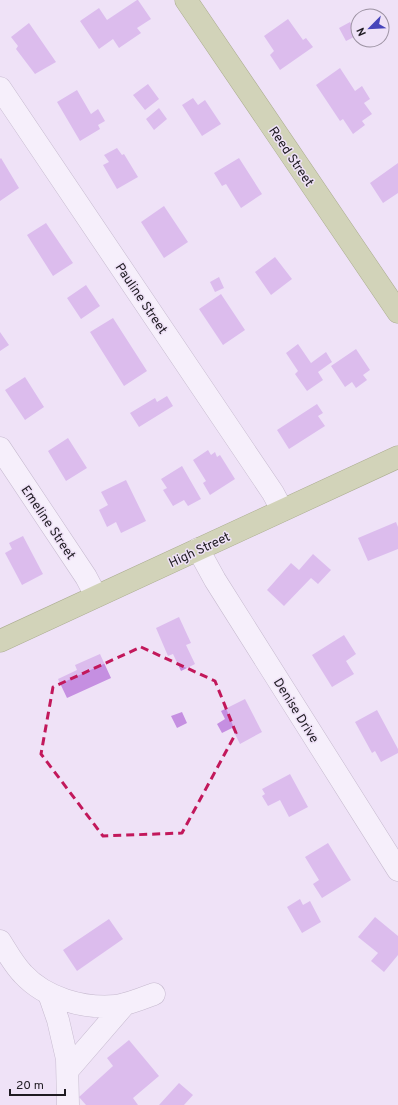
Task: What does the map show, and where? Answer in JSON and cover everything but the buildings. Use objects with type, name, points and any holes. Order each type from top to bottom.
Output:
[{"type":"main road","name":"Reed Street","points":[[186,0],[398,312]]},
{"type":"main road","name":"High Street","points":[[0,641],[398,456]]},
{"type":"street","name":"Pauline Street","points":[[0,88],[273,493],[282,510]]},
{"type":"street","name":"Emeline Street","points":[[0,448],[86,577],[96,596]]},
{"type":"street","name":"Denise Drive","points":[[198,549],[215,580],[398,870]]},
{"type":"street","points":[[0,942],[22,974],[42,991],[49,994],[79,1004],[104,1006],[124,1004],[154,994]]},
{"type":"street","points":[[49,994],[67,1059],[68,1105]]},
{"type":"street","points":[[68,1070],[124,1004]]},
{"type":"highlighted area","points":[[141,647],[215,681],[236,733],[182,833],[103,836],[41,754],[53,687]]}]
